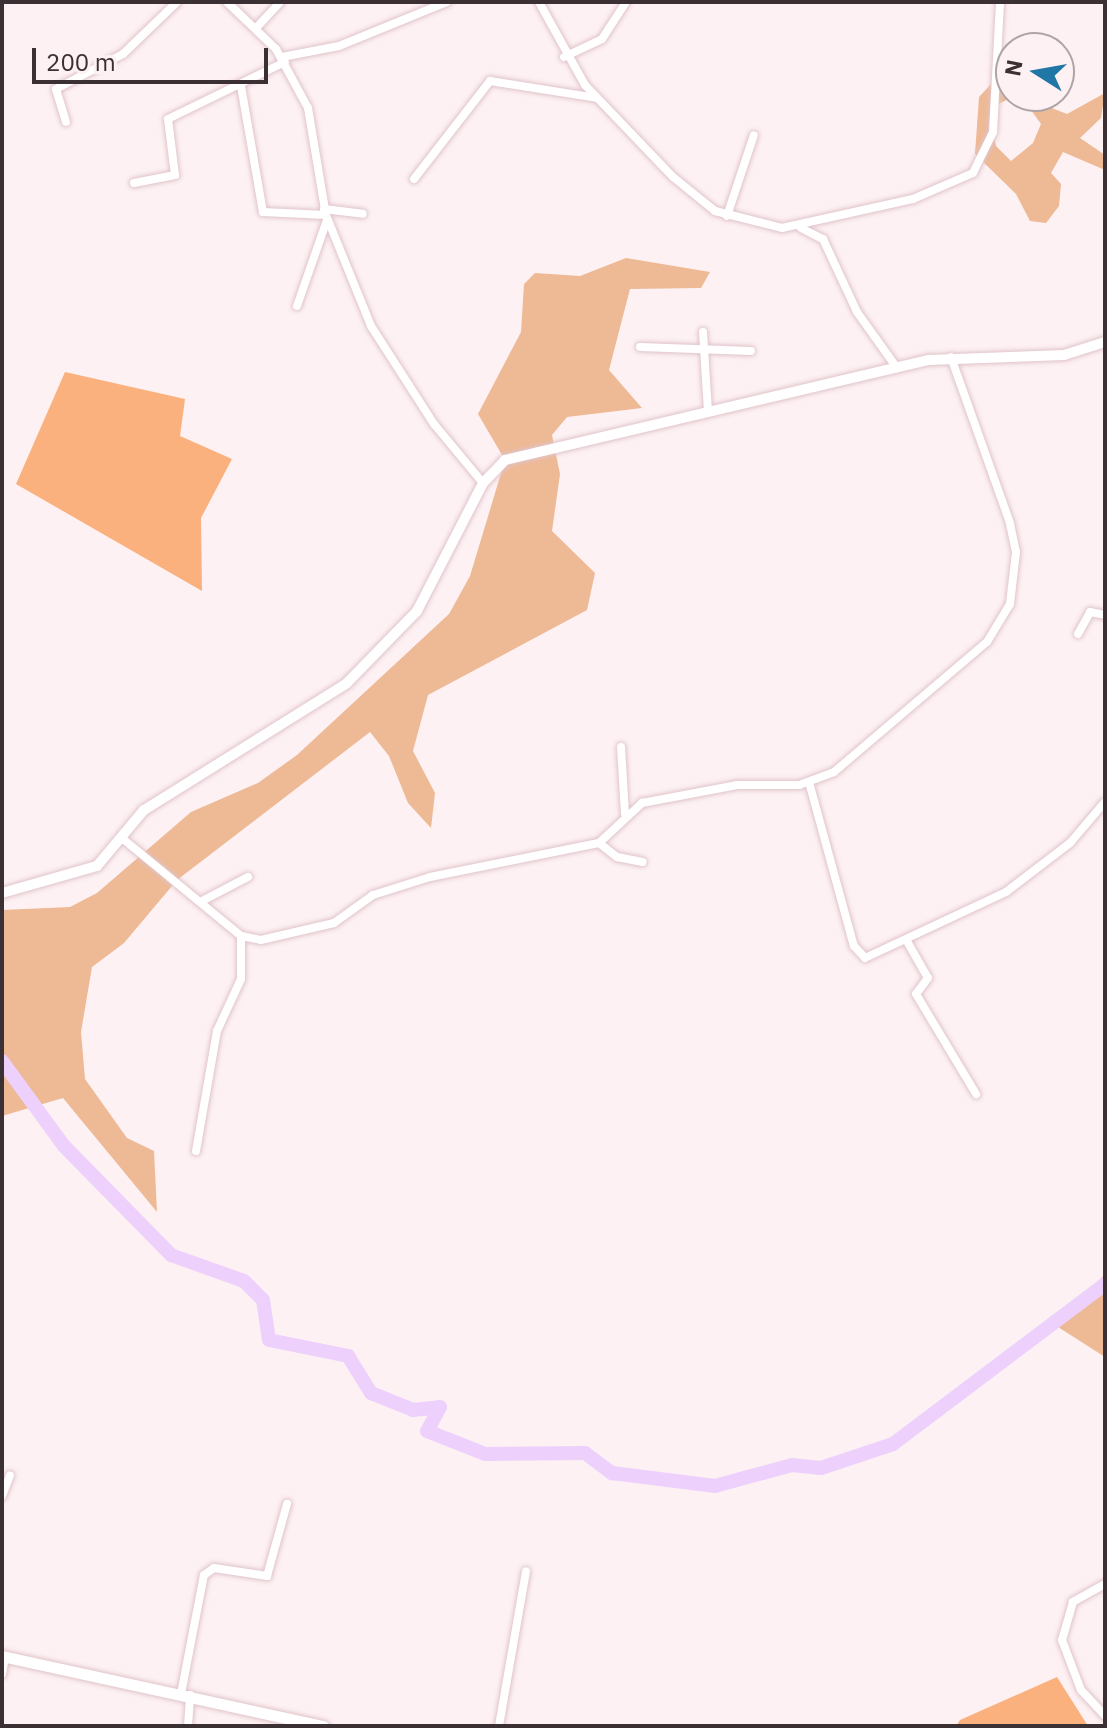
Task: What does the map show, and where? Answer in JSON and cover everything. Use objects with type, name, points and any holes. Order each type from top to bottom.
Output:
[{"type":"main road","points":[[3,1656],[323,1726]]},
{"type":"street","points":[[66,122],[56,89],[123,54],[177,2]]},
{"type":"street","points":[[227,2],[257,27],[284,60],[313,124],[326,214],[389,359],[483,483]]},
{"type":"street","points":[[257,27],[280,2]]},
{"type":"street","points":[[134,183],[175,175],[168,119],[241,86],[284,60],[339,46],[447,2]]},
{"type":"street","points":[[539,2],[571,67],[673,177],[727,216],[801,228],[823,239],[857,312],[897,368]]},
{"type":"street","points":[[564,57],[575,55],[614,28],[626,2]]},
{"type":"street","points":[[801,228],[913,199],[973,173],[993,132],[1000,2]]},
{"type":"street","points":[[571,67],[575,55]]},
{"type":"street","points":[[414,179],[490,81],[597,98]]},
{"type":"street","points":[[241,86],[263,212],[363,214]]},
{"type":"street","points":[[727,216],[754,135]]},
{"type":"street","points":[[297,306],[326,214]]},
{"type":"street","points":[[703,332],[708,412]]},
{"type":"street","points":[[2,893],[78,875],[123,839],[144,810],[280,729],[379,655],[433,587],[483,483],[524,452],[951,356],[1064,355],[1105,342]]},
{"type":"street","points":[[640,347],[751,351]]},
{"type":"street","points":[[123,839],[241,936],[261,940],[317,930],[373,895],[430,877],[599,843],[625,814],[642,803],[737,785],[809,782],[850,760],[970,658],[1010,604],[1016,552],[1010,523],[951,356]]},
{"type":"street","points":[[1078,634],[1090,612],[1105,615]]},
{"type":"street","points":[[621,747],[625,814]]},
{"type":"street","points":[[809,782],[854,946],[872,958],[908,943],[1054,858],[1105,802]]},
{"type":"street","points":[[599,843],[617,857],[643,862]]},
{"type":"street","points":[[202,901],[248,877]]},
{"type":"street","points":[[196,1151],[217,1031],[241,979],[241,936]]},
{"type":"street","points":[[908,943],[928,978],[916,994],[976,1094]]},
{"type":"street","points":[[2,1496],[10,1475]]},
{"type":"street","points":[[188,1726],[186,1694],[204,1575],[214,1568],[267,1576],[287,1504]]},
{"type":"street","points":[[499,1726],[526,1571]]},
{"type":"street","points":[[1105,1584],[1073,1602],[1062,1640],[1081,1690],[1105,1716]]},
{"type":"street","points":[[2,1674],[3,1656]]},
{"type":"shaded area","points":[[995,82],[995,106],[989,119],[996,146],[1011,161],[1033,143],[1041,124],[1032,112],[1075,112],[1105,93],[1101,118],[1080,138],[1105,155],[1105,170],[1063,152],[1051,173],[1061,184],[1059,206],[1046,223],[1030,221],[1016,194],[975,154],[979,97]]},
{"type":"shaded area","points":[[626,258],[710,272],[701,288],[630,289],[609,370],[642,408],[567,417],[552,435],[560,474],[552,531],[595,573],[587,610],[428,695],[413,751],[435,793],[431,828],[408,803],[389,756],[370,732],[177,880],[124,943],[92,967],[81,1032],[85,1079],[127,1138],[154,1151],[157,1212],[63,1098],[2,1116],[2,910],[70,907],[97,893],[191,812],[258,783],[297,755],[449,614],[470,576],[505,460],[478,414],[521,332],[524,284],[535,273],[580,276]]},
{"type":"shaded area","points":[[65,372],[185,399],[180,436],[232,459],[201,518],[202,591],[16,484]]},
{"type":"shaded area","points":[[1105,1274],[1105,1357],[1047,1320],[1076,1305]]},
{"type":"shaded area","points":[[1057,1677],[1088,1726],[956,1726],[960,1720]]},
{"type":"waterway","points":[[2,1061],[64,1146],[171,1255],[244,1281],[263,1300],[269,1340],[348,1356],[371,1393],[413,1410],[440,1407],[427,1431],[485,1454],[585,1453],[612,1473],[715,1486],[792,1465],[821,1468],[893,1444],[1105,1284]]}]
